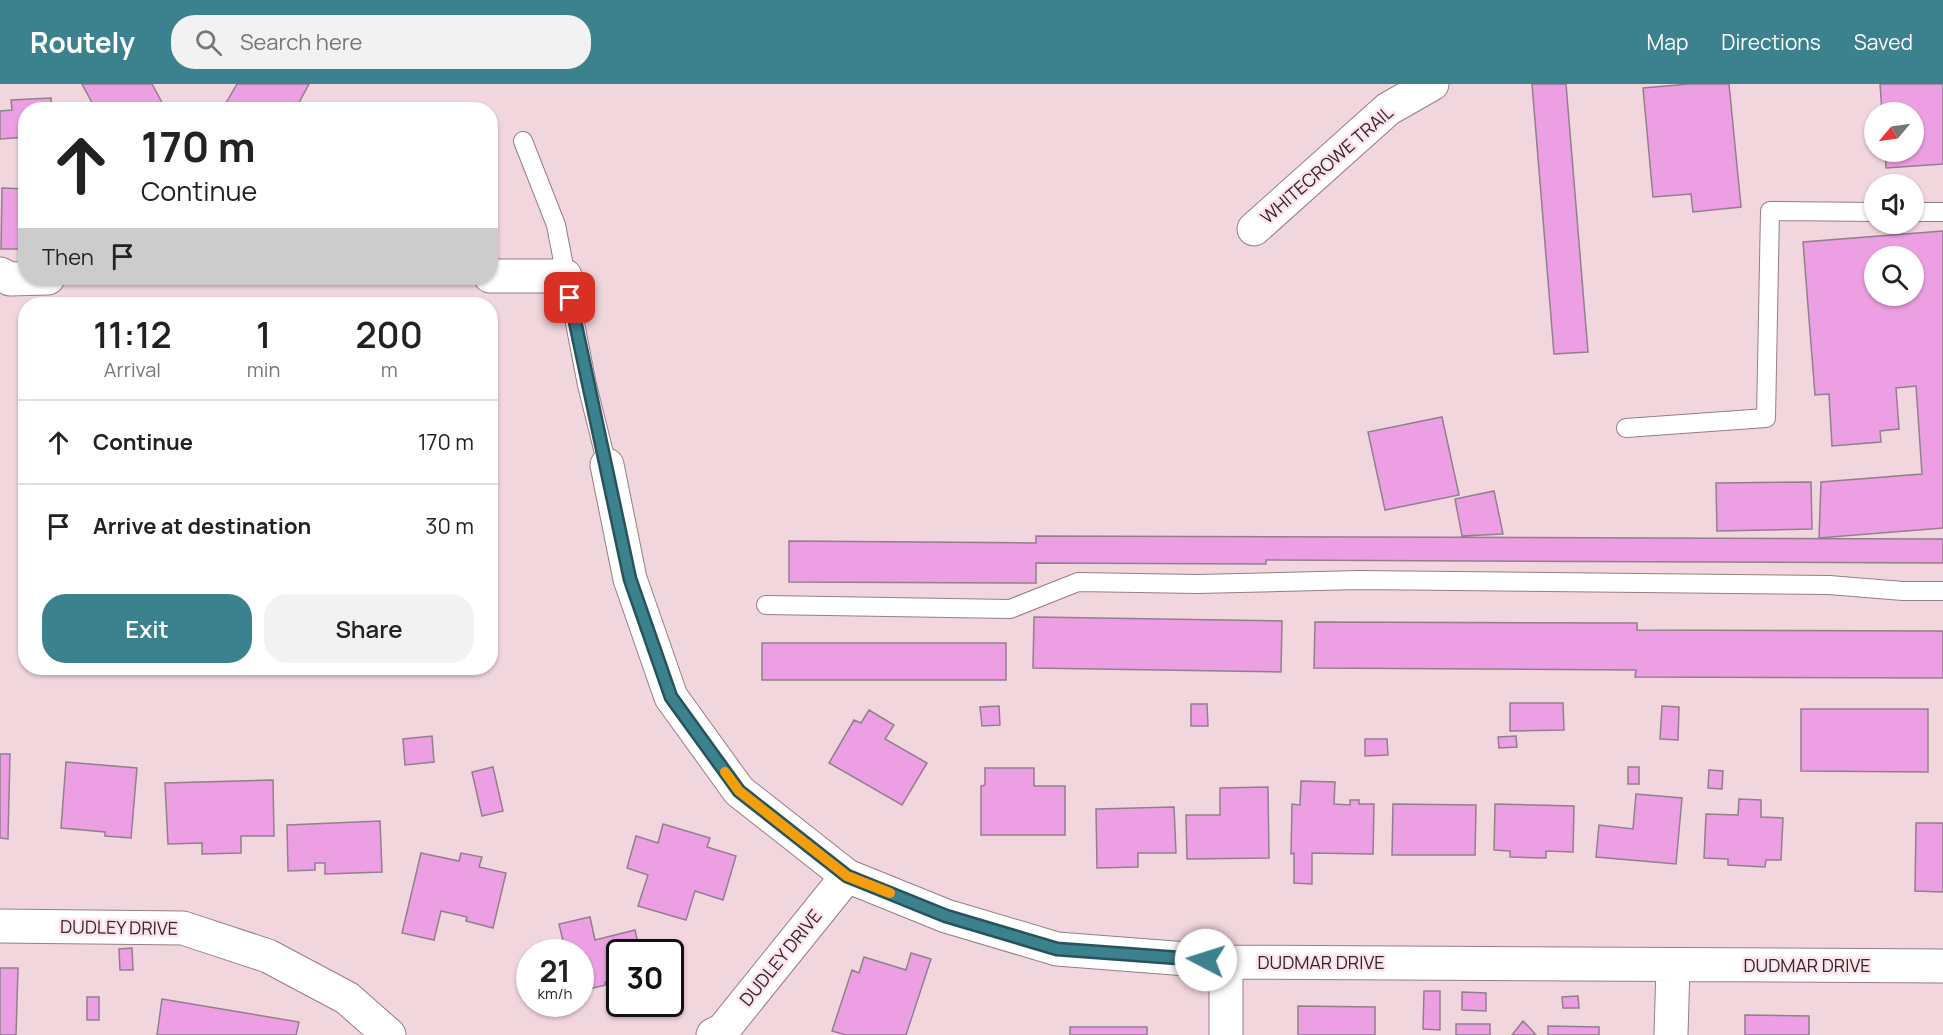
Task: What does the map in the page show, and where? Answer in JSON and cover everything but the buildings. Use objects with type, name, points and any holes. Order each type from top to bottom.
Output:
[{"type":"street","name":"WHITECROWE TRAIL","points":[[1254,229],[1388,109],[1432,84]]},
{"type":"street","points":[[0,274],[10,279],[18,279]]},
{"type":"street","points":[[498,276],[565,276]]},
{"type":"street","name":"DUDMAR DRIVE","points":[[607,465],[630,579],[671,697],[739,791],[847,876],[946,916],[1057,949],[1226,962],[1943,966]]},
{"type":"street","name":"DUDLEY DRIVE","points":[[720,1033],[847,876]]},
{"type":"street","name":"DUDLEY DRIVE","points":[[0,926],[183,928],[268,956],[347,998],[389,1035]]},
{"type":"street","points":[[1226,962],[1226,1035]]},
{"type":"street","points":[[1671,1035],[1673,966]]},
{"type":"lane","points":[[524,141],[556,225],[587,385],[607,465]]},
{"type":"lane","points":[[1626,428],[1766,418],[1770,212],[1864,212]]},
{"type":"lane","points":[[1924,212],[1943,212]]},
{"type":"lane","points":[[766,605],[1010,609],[1078,582],[1197,584],[1359,580],[1829,585],[1903,591],[1943,591]]},
{"type":"slow traffic","points":[[725,772],[739,791],[847,876],[890,893]]},
{"type":"route","points":[[570,298],[630,579],[671,697],[739,791],[847,876],[946,916],[1057,949],[1206,960]]}]
